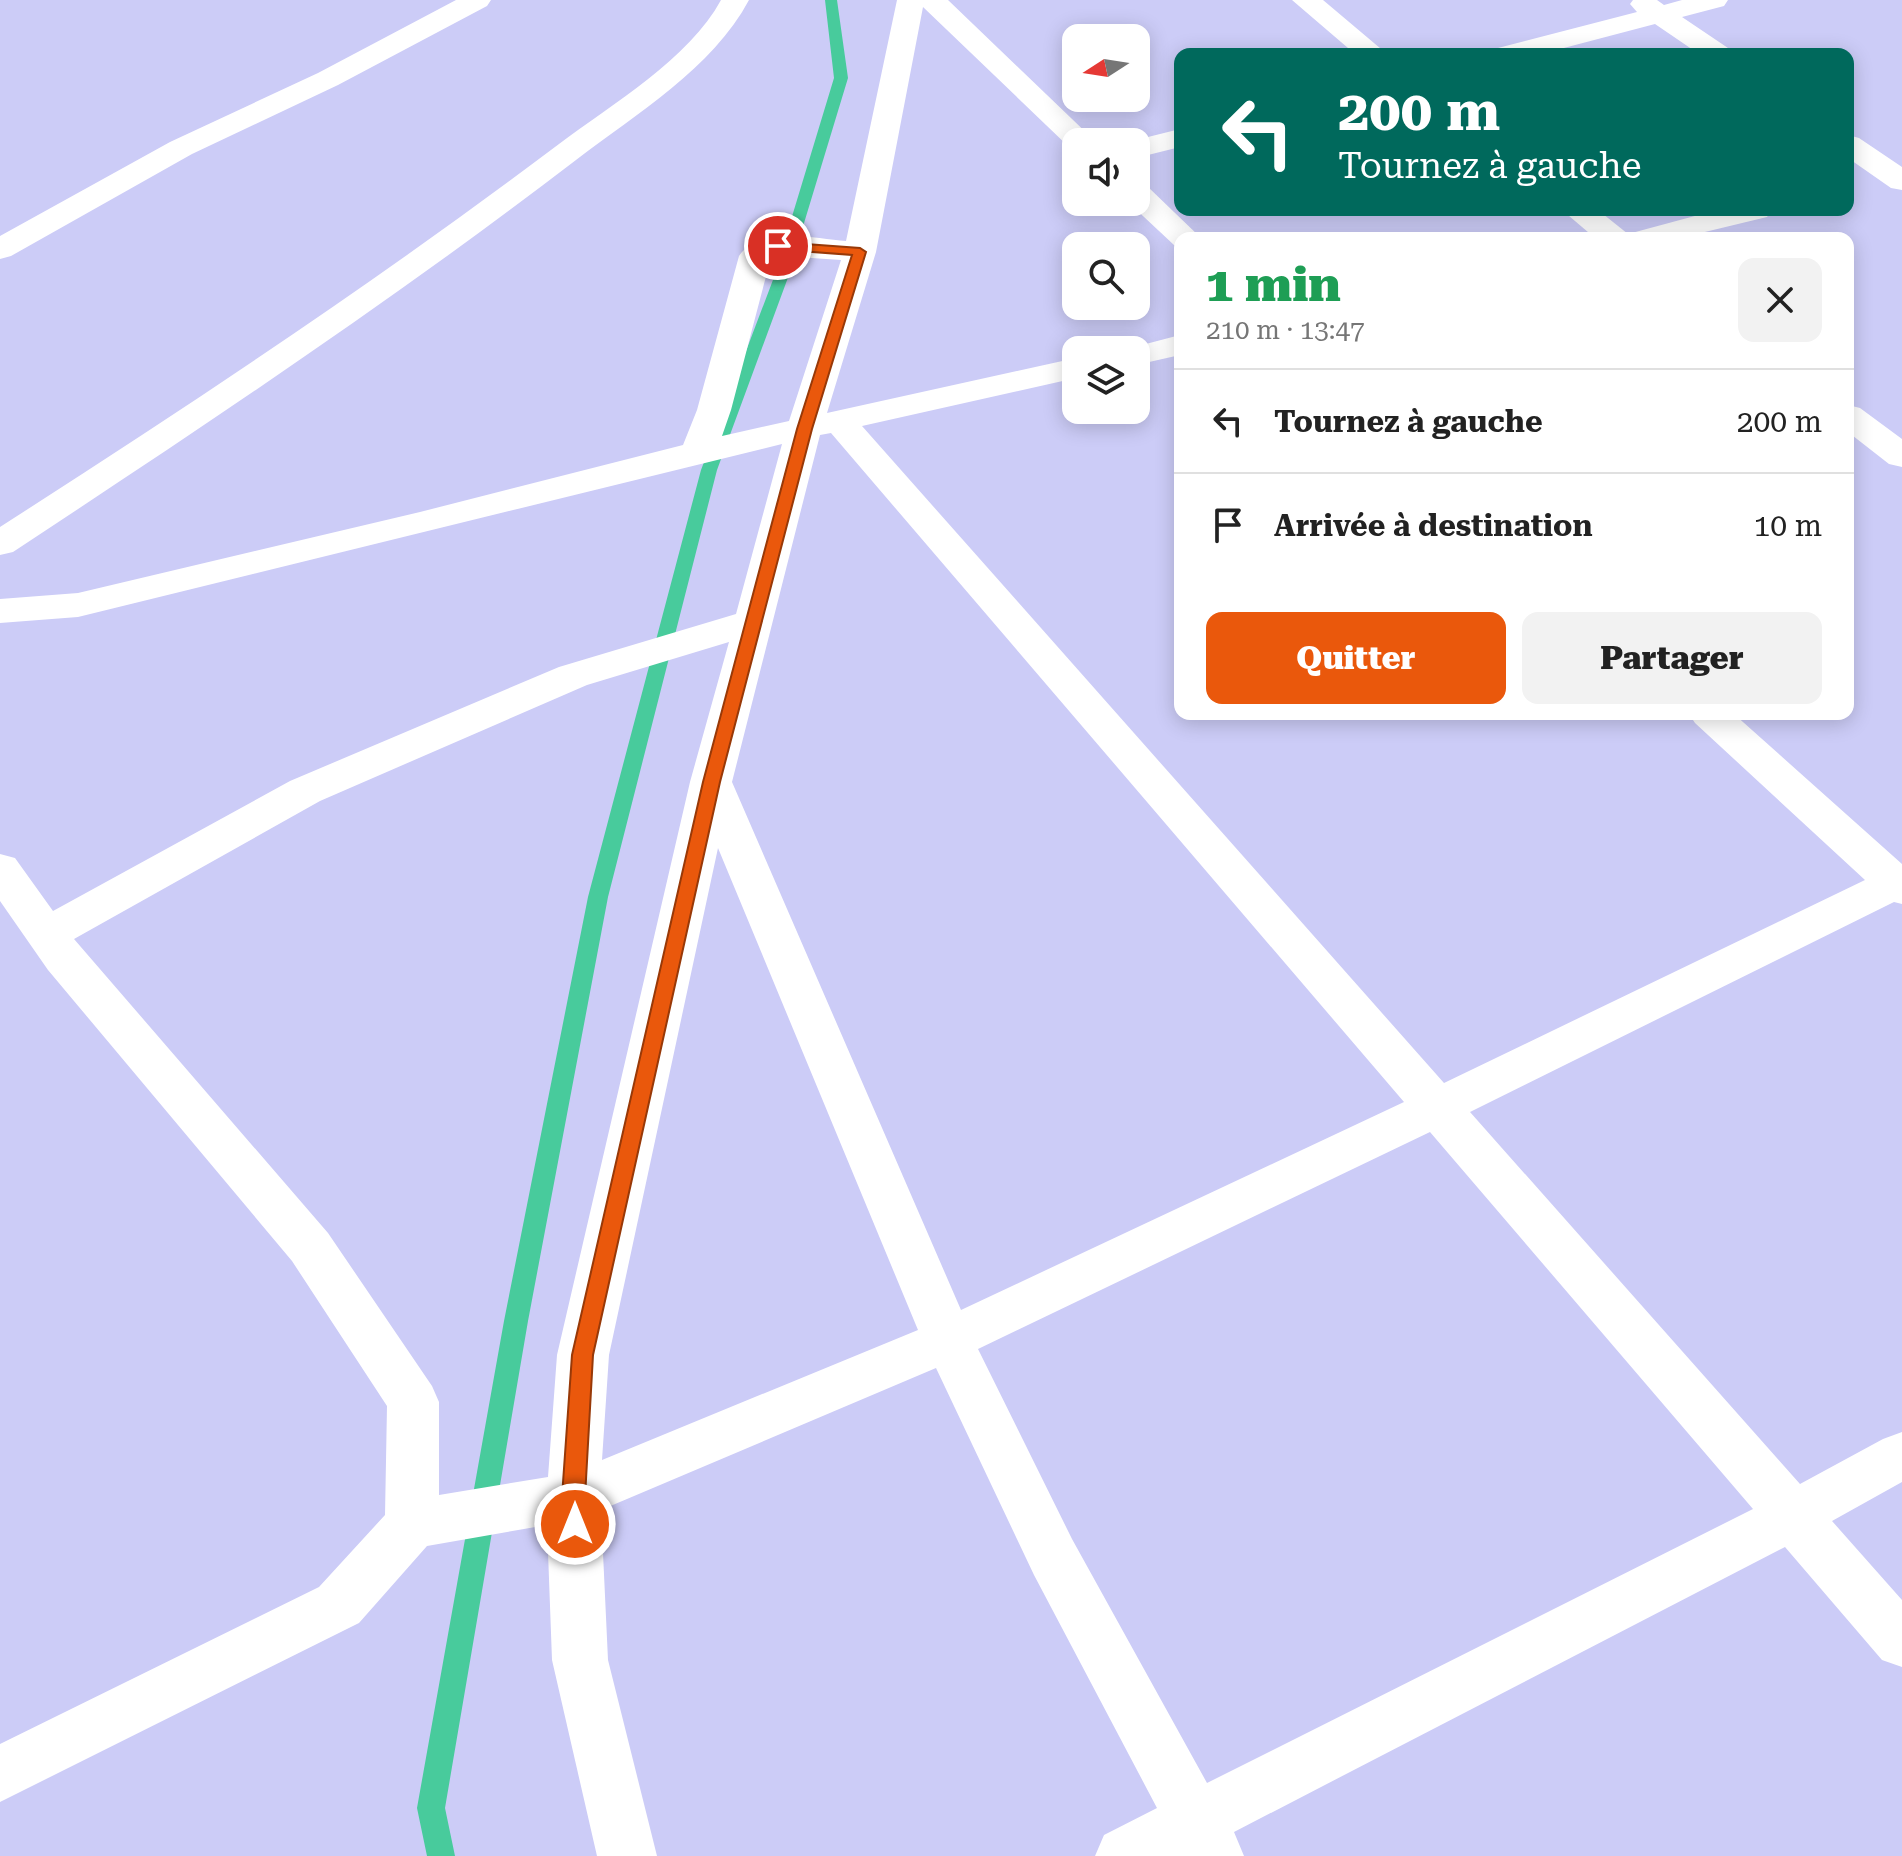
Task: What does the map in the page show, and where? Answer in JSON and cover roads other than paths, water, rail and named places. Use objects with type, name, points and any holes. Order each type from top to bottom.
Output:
[{"type":"street","points":[[0,249],[181,148],[328,79],[477,0]]},
{"type":"street","points":[[0,544],[229,395],[490,212],[681,64],[730,13],[735,0]]},
{"type":"street","points":[[627,1856],[580,1660],[573,1497],[583,1355],[711,782],[754,621],[822,425],[911,0]]},
{"type":"street","points":[[932,0],[1066,128]]},
{"type":"street","points":[[1306,0],[1366,48]]},
{"type":"street","points":[[1526,48],[1649,7],[1714,0]]},
{"type":"street","points":[[1649,7],[1709,48]]},
{"type":"street","points":[[1150,146],[1174,140]]},
{"type":"street","points":[[1854,148],[1900,177]]},
{"type":"street","points":[[1860,185],[1900,177]]},
{"type":"street","points":[[1150,206],[1178,232]]},
{"type":"street","points":[[1586,216],[1607,232]]},
{"type":"street","points":[[1666,232],[1731,216]]},
{"type":"street","points":[[698,452],[714,410],[755,256],[778,246],[860,252]]},
{"type":"street","points":[[1150,352],[1174,346]]},
{"type":"street","points":[[0,611],[78,605],[698,452],[1062,371]]},
{"type":"street","points":[[1854,420],[1902,456]]},
{"type":"street","points":[[822,425],[1436,1108],[1902,1641]]},
{"type":"street","points":[[47,934],[305,791],[573,676],[754,621]]},
{"type":"street","points":[[0,1774],[339,1605],[412,1524],[573,1497],[948,1340],[1900,884],[1716,720]]},
{"type":"street","points":[[711,782],[948,1340],[1053,1557],[1204,1838]]},
{"type":"street","points":[[0,869],[64,959],[310,1247],[413,1402],[412,1524]]},
{"type":"street","points":[[1125,1856],[1204,1838],[1902,1455]]},
{"type":"waterway","points":[[794,233],[841,78],[831,0]]},
{"type":"waterway","points":[[441,1856],[431,1808],[516,1321],[598,897],[709,470],[786,264]]}]
